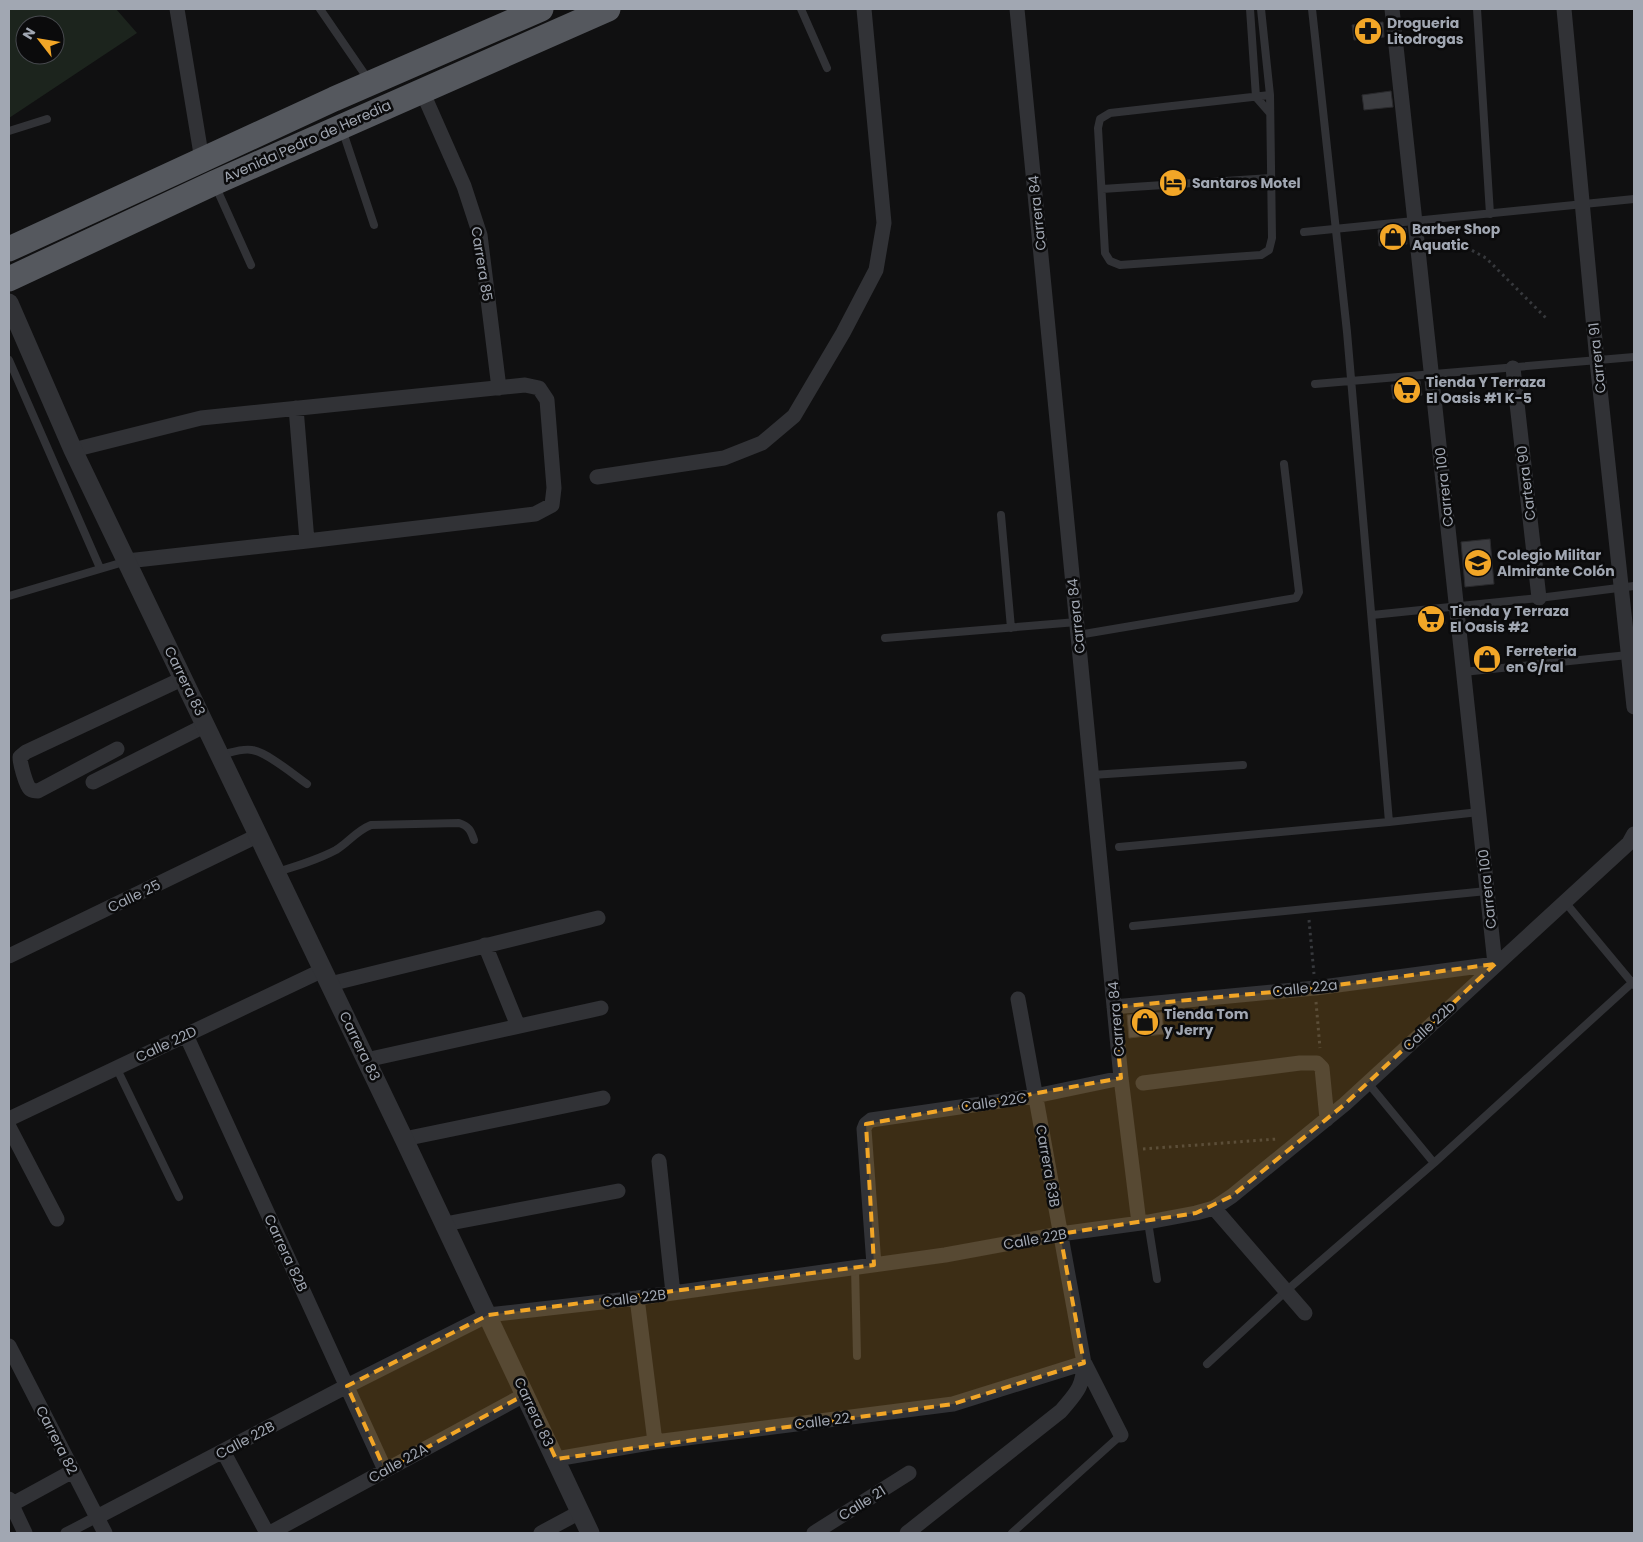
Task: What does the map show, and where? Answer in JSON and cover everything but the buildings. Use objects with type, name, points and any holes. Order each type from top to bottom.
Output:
[{"type":"highway","name":"Avenida Pedro de Heredia","points":[[9,249],[370,83],[541,9]]},
{"type":"highway","name":"Avenida Pedro de Heredia","points":[[9,279],[214,183],[608,9]]},
{"type":"street","points":[[177,9],[202,160]]},
{"type":"street","points":[[597,477],[724,458],[762,443],[794,416],[843,333],[876,270],[884,223],[864,9]]},
{"type":"street","name":"Carrera 84","points":[[1017,9],[1121,1078],[1130,1150],[1144,1223]]},
{"type":"street","name":"Carrera 100","points":[[1392,9],[1495,964]]},
{"type":"street","name":"Carrera 91","points":[[1564,9],[1597,360],[1628,587],[1628,655],[1634,707]]},
{"type":"street","name":"Carrera 85","points":[[422,90],[464,186],[480,235],[499,388]]},
{"type":"street","name":"Carrera 83","points":[[9,303],[32,386],[73,450],[128,560],[526,1394],[590,1533]]},
{"type":"street","name":"Cartera 90","points":[[1513,368],[1539,598]]},
{"type":"street","points":[[73,450],[201,418],[525,385],[540,388],[547,400],[554,488],[552,505],[536,514],[307,542],[128,560]]},
{"type":"street","points":[[296,408],[307,542]]},
{"type":"street","points":[[117,749],[38,791],[29,788],[20,763],[20,757],[26,752],[184,678]]},
{"type":"street","points":[[93,782],[206,725]]},
{"type":"street","name":"Calle 22b","points":[[1214,1208],[1306,1137],[1368,1083],[1495,964],[1566,902],[1629,843],[1634,834]]},
{"type":"street","name":"Calle 25","points":[[9,956],[259,835]]},
{"type":"street","name":"Calle 22D","points":[[9,1119],[186,1035],[327,977],[485,946],[598,918]]},
{"type":"street","points":[[485,946],[518,1026]]},
{"type":"street","name":"Calle 22a","points":[[1114,1007],[1315,988],[1495,964]]},
{"type":"street","name":"Carrera 83B","points":[[1018,999],[1084,1363]]},
{"type":"street","points":[[366,1060],[601,1008]]},
{"type":"street","name":"Carrera 82B","points":[[186,1035],[386,1470]]},
{"type":"street","points":[[1144,1083],[1300,1063],[1317,1063],[1322,1068],[1327,1119]]},
{"type":"street","name":"Calle 22C","points":[[874,1265],[864,1128],[871,1120],[1035,1096],[1121,1078]]},
{"type":"street","points":[[404,1139],[603,1098]]},
{"type":"street","points":[[9,1127],[57,1218]]},
{"type":"street","points":[[659,1161],[673,1293]]},
{"type":"street","points":[[445,1224],[618,1190]]},
{"type":"street","points":[[1214,1208],[1305,1313]]},
{"type":"street","name":"Calle 22B","points":[[97,1517],[347,1386],[488,1315],[637,1298],[945,1255],[1060,1234],[1144,1223],[1214,1208]]},
{"type":"street","points":[[637,1298],[655,1442]]},
{"type":"street","name":"Carrera 82","points":[[9,1348],[105,1533]]},
{"type":"street","points":[[1084,1363],[1121,1435]]},
{"type":"street","points":[[906,1533],[1061,1411],[1076,1393],[1084,1379],[1084,1363]]},
{"type":"street","name":"Calle 22","points":[[556,1459],[655,1442],[953,1404],[1084,1363]]},
{"type":"street","name":"Calle 22A","points":[[268,1533],[526,1394]]},
{"type":"street","points":[[223,1451],[268,1533]]},
{"type":"street","points":[[24,1533],[10,1503],[73,1471]]},
{"type":"street","name":"Calle 21","points":[[814,1533],[909,1473]]},
{"type":"street","points":[[541,1533],[580,1512]]},
{"type":"street","points":[[66,1533],[97,1517]]},
{"type":"lane","points":[[320,9],[370,83]]},
{"type":"lane","points":[[801,9],[827,68]]},
{"type":"lane","points":[[1250,9],[1256,97],[1270,113]]},
{"type":"lane","points":[[1261,9],[1270,95],[1272,238],[1269,250],[1261,255],[1120,265],[1110,261],[1105,253],[1098,128],[1100,119],[1110,113],[1270,95]]},
{"type":"lane","points":[[1312,9],[1352,382],[1389,822]]},
{"type":"lane","points":[[1477,9],[1490,214]]},
{"type":"lane","points":[[9,131],[47,119]]},
{"type":"lane","points":[[341,126],[374,225]]},
{"type":"lane","points":[[1102,189],[1271,178]]},
{"type":"lane","points":[[214,183],[251,266]]},
{"type":"lane","points":[[1304,232],[1634,200]]},
{"type":"lane","points":[[1315,384],[1634,357]]},
{"type":"lane","points":[[9,360],[32,386],[100,568]]},
{"type":"lane","points":[[885,638],[1010,628],[1078,628],[1296,598],[1299,592],[1284,464]]},
{"type":"lane","points":[[1002,515],[1010,628]]},
{"type":"lane","points":[[9,596],[84,575],[128,560]]},
{"type":"lane","points":[[1372,615],[1628,587]]},
{"type":"lane","points":[[1463,672],[1628,655]]},
{"type":"lane","points":[[220,755],[241,750],[253,750],[281,765],[307,784]]},
{"type":"lane","points":[[1092,775],[1243,765]]},
{"type":"lane","points":[[1118,847],[1479,812]]},
{"type":"lane","points":[[277,872],[320,858],[338,848],[359,830],[371,824],[459,823],[470,829],[474,840]]},
{"type":"lane","points":[[1133,926],[1488,891]]},
{"type":"lane","points":[[1207,1364],[1286,1292],[1434,1163],[1633,983],[1566,902]]},
{"type":"lane","points":[[116,1067],[179,1197]]},
{"type":"lane","points":[[1368,1083],[1434,1163]]},
{"type":"lane","points":[[1144,1223],[1157,1279]]},
{"type":"lane","points":[[855,1267],[857,1356]]},
{"type":"lane","points":[[1012,1533],[1121,1435]]},
{"type":"path","points":[[1445,218],[1462,245],[1486,258],[1546,318]]},
{"type":"path","points":[[1130,1150],[1306,1137]]},
{"type":"highlighted area","points":[[1495,964],[1345,1104],[1232,1196],[1196,1213],[1060,1234],[1084,1363],[953,1404],[556,1459],[526,1394],[385,1470],[347,1386],[488,1315],[874,1265],[866,1124],[1121,1078],[1114,1007],[1315,988]]},
{"type":"shaded area","points":[[9,9],[116,9],[137,33],[9,118]]},
{"type":"place","name":"Drogueria Litodrogas","points":[[1368,31]]},
{"type":"place","name":"Santaros Motel","points":[[1173,183]]},
{"type":"place","name":"Barber Shop Aquatic","points":[[1393,237]]},
{"type":"place","name":"Tienda Y Terraza El Oasis #1 K-5","points":[[1407,390]]},
{"type":"place","name":"Colegio Militar Almirante Colón","points":[[1478,563]]},
{"type":"place","name":"Tienda y Terraza El Oasis #2","points":[[1431,619]]},
{"type":"place","name":"Ferreteria en G/ral","points":[[1487,659]]},
{"type":"place","name":"Tienda Tom y Jerry","points":[[1145,1022]]}]
